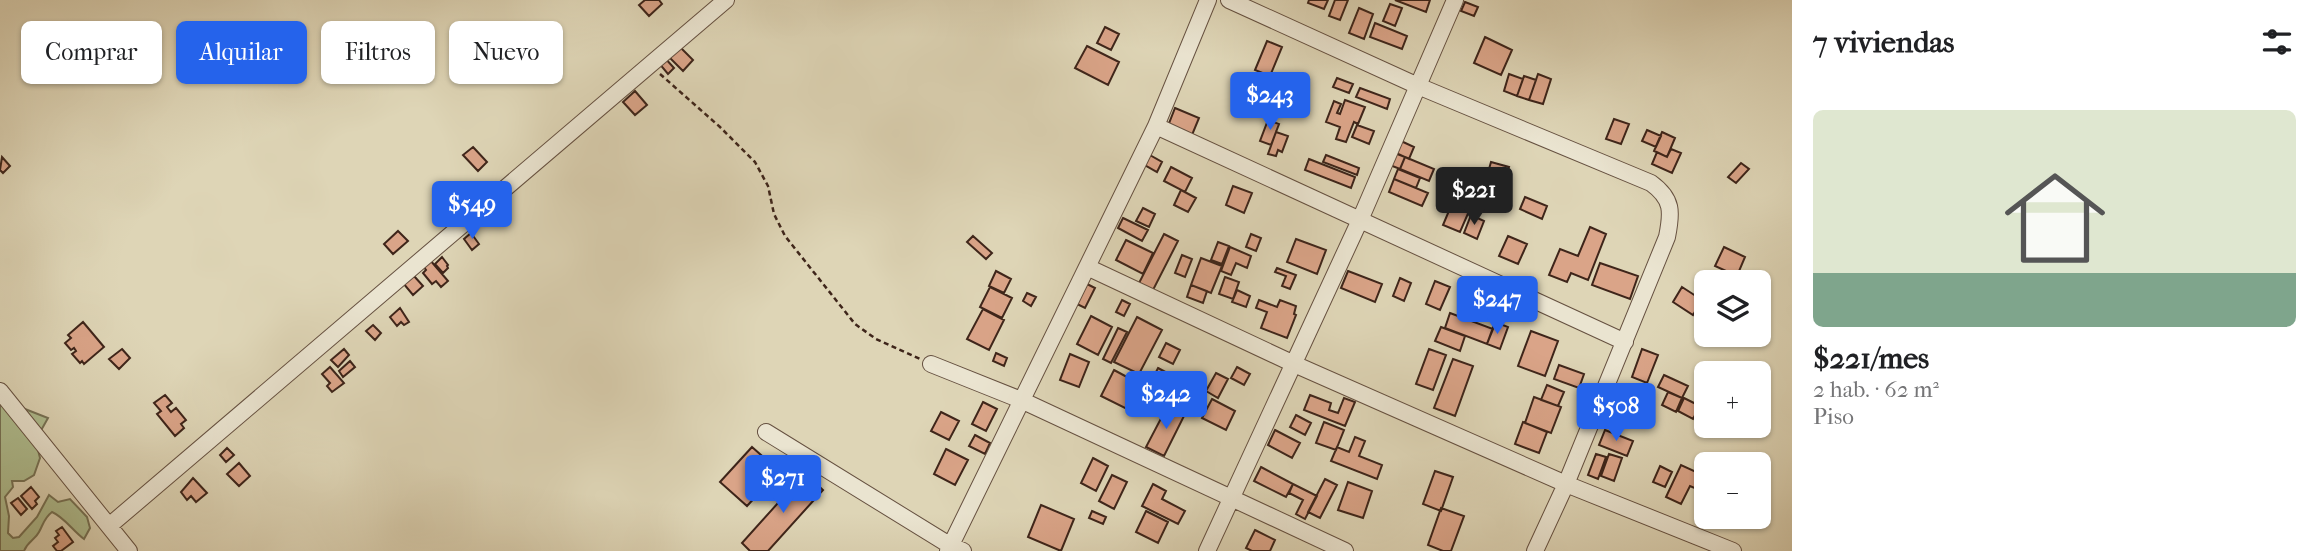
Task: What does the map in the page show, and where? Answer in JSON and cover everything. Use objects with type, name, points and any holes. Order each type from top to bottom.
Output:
[{"type":"street","points":[[109,526],[726,0]]},
{"type":"street","points":[[766,432],[954,549],[1021,400],[1156,126],[1208,0]]},
{"type":"street","points":[[1229,0],[1418,86],[1651,183],[1664,193],[1672,214],[1667,237],[1566,484],[1535,551]]},
{"type":"street","points":[[1207,551],[1360,220],[1455,0]]},
{"type":"street","points":[[1156,126],[1625,342]]},
{"type":"street","points":[[1087,267],[1294,364],[1566,484],[1734,551]]},
{"type":"street","points":[[931,364],[1021,400],[1345,551]]},
{"type":"street","points":[[0,391],[129,551]]},
{"type":"path","points":[[649,66],[720,127],[755,162],[768,186],[774,214],[785,236],[855,324],[876,339],[931,364]]},
{"type":"green space","points":[[0,396],[48,418],[39,434],[37,446],[40,458],[34,475],[24,481],[12,481],[13,487],[5,497],[9,516],[8,533],[13,538],[19,537],[37,517],[49,495],[58,502],[70,499],[87,517],[90,528],[84,539],[52,512],[24,551],[0,551]]},
{"type":"building","points":[[645,0],[659,0],[662,4],[649,16],[639,5]]},
{"type":"building","points":[[1309,0],[1328,0],[1324,9],[1308,3]]},
{"type":"building","points":[[1335,0],[1348,0],[1340,20],[1329,16]]},
{"type":"building","points":[[1395,0],[1430,0],[1426,12]]},
{"type":"building","points":[[1465,2],[1478,7],[1474,16],[1461,11]]},
{"type":"building","points":[[1390,4],[1402,8],[1395,26],[1383,21]]},
{"type":"building","points":[[1359,8],[1373,14],[1364,39],[1349,33]]},
{"type":"building","points":[[1375,23],[1407,36],[1402,49],[1370,37]]},
{"type":"building","points":[[1105,27],[1119,34],[1111,50],[1097,43]]},
{"type":"building","points":[[1485,37],[1512,50],[1501,75],[1474,63]]},
{"type":"building","points":[[1267,41],[1282,47],[1270,76],[1255,70]]},
{"type":"building","points":[[679,46],[693,60],[683,71],[669,57]]},
{"type":"building","points":[[1087,46],[1119,62],[1108,85],[1075,68]]},
{"type":"building","points":[[664,57],[674,68],[668,74],[658,62]]},
{"type":"building","points":[[1509,74],[1523,79],[1517,96],[1504,91]]},
{"type":"building","points":[[1538,74],[1551,79],[1543,104],[1529,100]]},
{"type":"building","points":[[1524,76],[1536,80],[1529,100],[1517,96]]},
{"type":"building","points":[[1337,78],[1353,84],[1349,93],[1333,87]]},
{"type":"building","points":[[1360,88],[1390,99],[1387,109],[1356,97]]},
{"type":"building","points":[[635,91],[647,105],[635,115],[623,102]]},
{"type":"building","points":[[1345,100],[1365,107],[1358,124],[1354,122],[1346,142],[1336,139],[1340,127],[1326,122],[1334,101],[1341,104],[1337,113],[1340,114]]},
{"type":"building","points":[[1175,108],[1199,118],[1192,135],[1168,126]]},
{"type":"building","points":[[1614,119],[1629,124],[1621,144],[1606,139]]},
{"type":"building","points":[[1268,120],[1279,124],[1271,145],[1260,141]]},
{"type":"building","points":[[1357,125],[1374,131],[1369,144],[1352,137]]},
{"type":"building","points":[[1647,130],[1661,136],[1656,147],[1642,141]]},
{"type":"building","points":[[1276,132],[1288,136],[1282,152],[1278,150],[1276,156],[1268,154]]},
{"type":"building","points":[[1662,132],[1675,138],[1667,157],[1654,151]]},
{"type":"building","points":[[1401,141],[1414,147],[1409,159],[1396,153]]},
{"type":"building","points":[[473,147],[487,162],[478,171],[463,155]]},
{"type":"building","points":[[1671,149],[1681,153],[1672,173],[1652,164],[1657,152],[1667,157]]},
{"type":"building","points":[[1392,152],[1405,157],[1400,169],[1387,164]]},
{"type":"building","points":[[1148,154],[1162,162],[1157,172],[1143,164]]},
{"type":"building","points":[[1326,155],[1359,168],[1357,175],[1323,162]]},
{"type":"building","points":[[2,157],[10,166],[3,173],[0,170]]},
{"type":"building","points":[[1405,157],[1434,169],[1429,181],[1400,169]]},
{"type":"building","points":[[1309,159],[1355,177],[1351,188],[1305,170]]},
{"type":"building","points":[[1491,162],[1509,167],[1504,182],[1487,176]]},
{"type":"building","points":[[1741,163],[1749,169],[1736,183],[1728,177]]},
{"type":"building","points":[[1171,167],[1192,178],[1185,192],[1164,181]]},
{"type":"building","points":[[1398,169],[1420,178],[1416,188],[1394,179]]},
{"type":"building","points":[[1394,179],[1428,193],[1422,206],[1389,192]]},
{"type":"building","points":[[1233,186],[1252,193],[1244,213],[1226,205]]},
{"type":"building","points":[[1181,190],[1196,198],[1188,212],[1174,205]]},
{"type":"building","points":[[1456,194],[1473,202],[1460,232],[1443,225]]},
{"type":"building","points":[[1525,197],[1547,206],[1542,219],[1520,209]]},
{"type":"building","points":[[1143,208],[1155,214],[1149,227],[1136,221]]},
{"type":"building","points":[[1471,215],[1484,221],[1477,239],[1464,233]]},
{"type":"building","points":[[1123,218],[1148,230],[1142,241],[1118,228]]},
{"type":"building","points":[[1590,227],[1606,234],[1588,280],[1571,273],[1567,282],[1549,275],[1560,249],[1578,256]]},
{"type":"building","points":[[398,231],[408,241],[393,254],[384,244]]},
{"type":"building","points":[[471,233],[479,244],[472,250],[464,239]]},
{"type":"building","points":[[1164,234],[1178,241],[1152,292],[1138,285]]},
{"type":"building","points":[[1251,234],[1261,238],[1256,251],[1246,247]]},
{"type":"building","points":[[973,236],[992,253],[986,259],[967,242]]},
{"type":"building","points":[[1508,236],[1527,244],[1518,264],[1499,256]]},
{"type":"building","points":[[1296,239],[1326,250],[1317,274],[1287,262]]},
{"type":"building","points":[[1126,240],[1153,253],[1143,274],[1116,260]]},
{"type":"building","points":[[1218,242],[1229,246],[1222,264],[1211,260]]},
{"type":"building","points":[[1230,247],[1251,256],[1247,268],[1236,263],[1231,275],[1221,271]]},
{"type":"building","points":[[1724,247],[1745,257],[1740,270],[1724,270],[1715,266]]},
{"type":"building","points":[[1182,255],[1192,259],[1185,277],[1175,273]]},
{"type":"building","points":[[442,257],[448,265],[443,273],[435,264]]},
{"type":"building","points":[[1201,258],[1222,266],[1211,293],[1191,285]]},
{"type":"building","points":[[430,260],[448,281],[441,287],[436,281],[432,284],[423,273],[426,270],[423,266]]},
{"type":"building","points":[[1600,263],[1638,276],[1630,299],[1592,285]]},
{"type":"building","points":[[1277,268],[1296,275],[1290,289],[1282,286],[1286,276],[1275,272]]},
{"type":"building","points":[[996,271],[1011,279],[1004,293],[989,286]]},
{"type":"building","points":[[1348,271],[1382,284],[1375,302],[1341,288]]},
{"type":"building","points":[[414,276],[423,286],[413,295],[403,283]]},
{"type":"building","points":[[1225,277],[1239,282],[1233,299],[1219,294]]},
{"type":"building","points":[[1400,278],[1411,283],[1404,301],[1393,296]]},
{"type":"building","points":[[1435,281],[1450,287],[1440,310],[1426,304]]},
{"type":"building","points":[[1087,284],[1095,288],[1085,308],[1077,304]]},
{"type":"building","points":[[1191,285],[1207,291],[1203,303],[1187,297]]},
{"type":"building","points":[[990,287],[1012,298],[1002,318],[980,307]]},
{"type":"building","points":[[1682,287],[1694,295],[1694,313],[1693,315],[1673,302]]},
{"type":"building","points":[[1237,290],[1250,296],[1246,307],[1232,302]]},
{"type":"building","points":[[1027,293],[1036,297],[1031,306],[1023,301]]},
{"type":"building","points":[[1122,300],[1130,304],[1124,316],[1116,312]]},
{"type":"building","points":[[1259,300],[1277,307],[1280,300],[1296,306],[1296,315],[1287,338],[1261,328],[1267,312],[1256,308]]},
{"type":"building","points":[[400,308],[409,322],[404,325],[401,322],[397,326],[390,317]]},
{"type":"building","points":[[983,309],[1004,320],[989,350],[967,339]]},
{"type":"building","points":[[1450,313],[1493,329],[1487,344],[1445,328]]},
{"type":"building","points":[[1091,316],[1112,327],[1098,355],[1077,344]]},
{"type":"building","points":[[1137,317],[1162,330],[1139,374],[1114,362]]},
{"type":"building","points":[[83,322],[104,347],[84,364],[72,354],[76,351],[74,348],[71,350],[65,343],[71,338],[68,335]]},
{"type":"building","points":[[1495,322],[1508,327],[1500,349],[1487,344]]},
{"type":"building","points":[[373,325],[381,333],[375,340],[366,331]]},
{"type":"building","points":[[1441,327],[1465,336],[1460,351],[1435,341]]},
{"type":"building","points":[[1118,328],[1127,332],[1111,363],[1103,359]]},
{"type":"building","points":[[1531,331],[1558,341],[1545,376],[1518,366]]},
{"type":"building","points":[[1166,343],[1180,350],[1173,364],[1159,357]]},
{"type":"building","points":[[122,349],[130,358],[119,369],[109,359]]},
{"type":"building","points":[[344,349],[349,355],[338,367],[331,360]]},
{"type":"building","points":[[1429,349],[1446,355],[1433,390],[1416,384]]},
{"type":"building","points":[[1642,349],[1658,355],[1647,383],[1632,377]]},
{"type":"building","points":[[996,353],[1007,358],[1004,366],[993,361]]},
{"type":"building","points":[[1070,354],[1089,362],[1079,387],[1060,380]]},
{"type":"building","points":[[1453,359],[1473,366],[1455,416],[1434,408]]},
{"type":"building","points":[[350,361],[355,367],[343,377],[339,371]]},
{"type":"building","points":[[1559,365],[1584,374],[1579,388],[1554,379]]},
{"type":"building","points":[[330,367],[344,383],[332,392],[327,386],[330,383],[322,374]]},
{"type":"building","points":[[1237,367],[1250,374],[1244,385],[1231,378]]},
{"type":"building","points":[[1158,368],[1171,375],[1165,386],[1152,380]]},
{"type":"building","points":[[1114,370],[1140,384],[1127,409],[1101,396]]},
{"type":"building","points":[[1216,373],[1228,379],[1218,398],[1206,391]]},
{"type":"building","points":[[1664,375],[1688,386],[1682,398],[1658,387]]},
{"type":"building","points":[[1547,385],[1564,392],[1558,406],[1541,400]]},
{"type":"building","points":[[1195,388],[1206,393],[1196,412],[1185,406]]},
{"type":"building","points":[[1668,392],[1682,398],[1676,412],[1662,405]]},
{"type":"building","points":[[165,395],[172,403],[167,407],[171,412],[176,408],[186,420],[181,424],[184,428],[175,436],[157,414],[161,411],[154,403]]},
{"type":"building","points":[[1310,395],[1331,403],[1329,410],[1338,413],[1344,398],[1355,402],[1345,426],[1304,410]]},
{"type":"building","points":[[1534,397],[1561,407],[1551,433],[1525,423]]},
{"type":"building","points":[[1684,398],[1694,403],[1693,419],[1678,411]]},
{"type":"building","points":[[1212,399],[1235,411],[1226,430],[1202,418]]},
{"type":"building","points":[[983,402],[997,409],[986,431],[972,424]]},
{"type":"building","points":[[1168,405],[1185,414],[1164,456],[1146,447]]},
{"type":"building","points":[[941,412],[959,421],[949,440],[931,431]]},
{"type":"building","points":[[1296,415],[1311,423],[1305,435],[1290,427]]},
{"type":"building","points":[[1324,422],[1344,430],[1336,450],[1316,443]]},
{"type":"building","points":[[1523,422],[1547,432],[1539,453],[1515,444]]},
{"type":"building","points":[[1275,430],[1300,443],[1292,458],[1268,445]]},
{"type":"building","points":[[1605,430],[1633,441],[1627,456],[1599,445]]},
{"type":"building","points":[[975,435],[990,443],[985,454],[969,446]]},
{"type":"building","points":[[1355,437],[1365,441],[1359,456],[1382,465],[1377,479],[1331,461],[1337,447],[1349,452]]},
{"type":"building","points":[[752,447],[779,471],[747,506],[720,482]]},
{"type":"building","points":[[227,448],[234,455],[226,462],[220,455]]},
{"type":"building","points":[[946,449],[968,460],[955,485],[934,474]]},
{"type":"building","points":[[1596,454],[1606,457],[1598,479],[1588,475]]},
{"type":"building","points":[[1609,454],[1622,458],[1614,481],[1601,476]]},
{"type":"building","points":[[1093,458],[1108,466],[1096,491],[1081,483]]},
{"type":"building","points":[[239,463],[250,476],[239,486],[227,474]]},
{"type":"building","points":[[1681,465],[1694,471],[1694,488],[1690,486],[1681,504],[1666,497]]},
{"type":"building","points":[[1660,466],[1672,472],[1665,487],[1653,482]]},
{"type":"building","points":[[1261,467],[1293,484],[1286,497],[1254,481]]},
{"type":"building","points":[[1435,471],[1453,477],[1441,511],[1423,504]]},
{"type":"building","points":[[805,473],[823,490],[768,551],[750,551],[742,543]]},
{"type":"building","points":[[1112,475],[1127,482],[1114,509],[1099,501]]},
{"type":"building","points":[[193,478],[207,493],[196,502],[191,496],[187,500],[181,492]]},
{"type":"building","points":[[1325,479],[1337,485],[1320,518],[1308,512]]},
{"type":"building","points":[[1348,482],[1372,491],[1363,518],[1338,510]]},
{"type":"building","points":[[1153,484],[1166,491],[1162,499],[1185,511],[1178,524],[1142,506]]},
{"type":"building","points":[[1293,484],[1317,496],[1305,519],[1296,514],[1303,500],[1289,493]]},
{"type":"building","points":[[31,487],[39,497],[32,509],[21,496]]},
{"type":"building","points":[[18,498],[27,509],[21,515],[11,503]]},
{"type":"building","points":[[1041,505],[1074,519],[1061,551],[1028,537]]},
{"type":"building","points":[[1441,508],[1464,516],[1451,551],[1428,545]]},
{"type":"building","points":[[1092,511],[1106,517],[1103,524],[1089,518]]},
{"type":"building","points":[[1146,511],[1168,522],[1158,543],[1136,532]]},
{"type":"building","points":[[62,527],[73,542],[57,551],[53,546],[58,542],[55,538],[59,535],[56,531]]},
{"type":"building","points":[[1255,530],[1275,540],[1270,551],[1252,551],[1246,548]]}]
